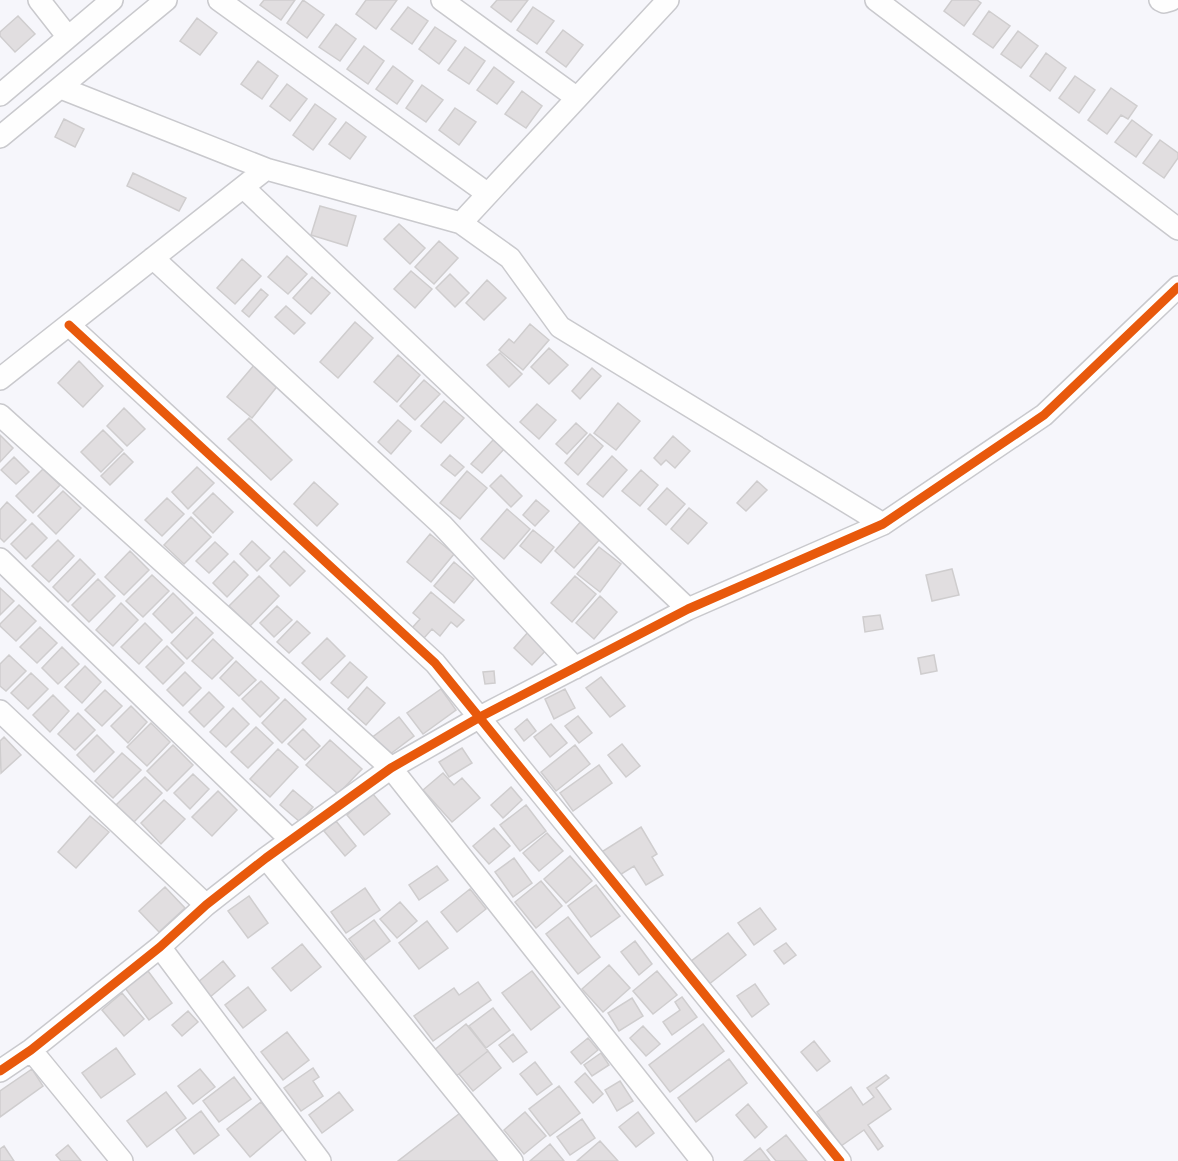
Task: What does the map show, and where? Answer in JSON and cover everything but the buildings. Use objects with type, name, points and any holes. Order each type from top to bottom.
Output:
[{"type":"street","points":[[39,0],[68,37]]},
{"type":"street","points":[[0,95],[112,0]]},
{"type":"street","points":[[0,137],[166,0]]},
{"type":"street","points":[[219,0],[488,194]]},
{"type":"street","points":[[442,0],[577,98]]},
{"type":"street","points":[[876,0],[1178,229]]},
{"type":"street","points":[[1160,0],[1164,2],[1172,0]]},
{"type":"street","points":[[461,223],[665,1]]},
{"type":"street","points":[[61,88],[266,169],[461,223],[510,258],[560,327],[884,524]]},
{"type":"street","points":[[0,379],[266,169]]},
{"type":"street","points":[[243,187],[688,609]]},
{"type":"street","points":[[153,258],[442,525],[575,668]]},
{"type":"street","points":[[0,1071],[31,1050],[160,947],[206,905],[266,858],[391,768],[480,717],[688,609],[884,524],[1044,415],[1178,287]]},
{"type":"street","points":[[69,325],[435,663],[840,1161]]},
{"type":"street","points":[[0,415],[391,768],[702,1161]]},
{"type":"street","points":[[0,560],[291,840]]},
{"type":"street","points":[[0,711],[206,905]]},
{"type":"street","points":[[266,858],[512,1161]]},
{"type":"street","points":[[160,947],[320,1161]]},
{"type":"street","points":[[31,1050],[122,1161]]},
{"type":"cycle path","points":[[0,1071],[31,1050],[160,947],[206,905],[266,858],[391,768],[480,717],[688,609],[883,524],[1044,415],[1178,287]]},
{"type":"cycle path","points":[[69,325],[435,663],[840,1161]]}]
